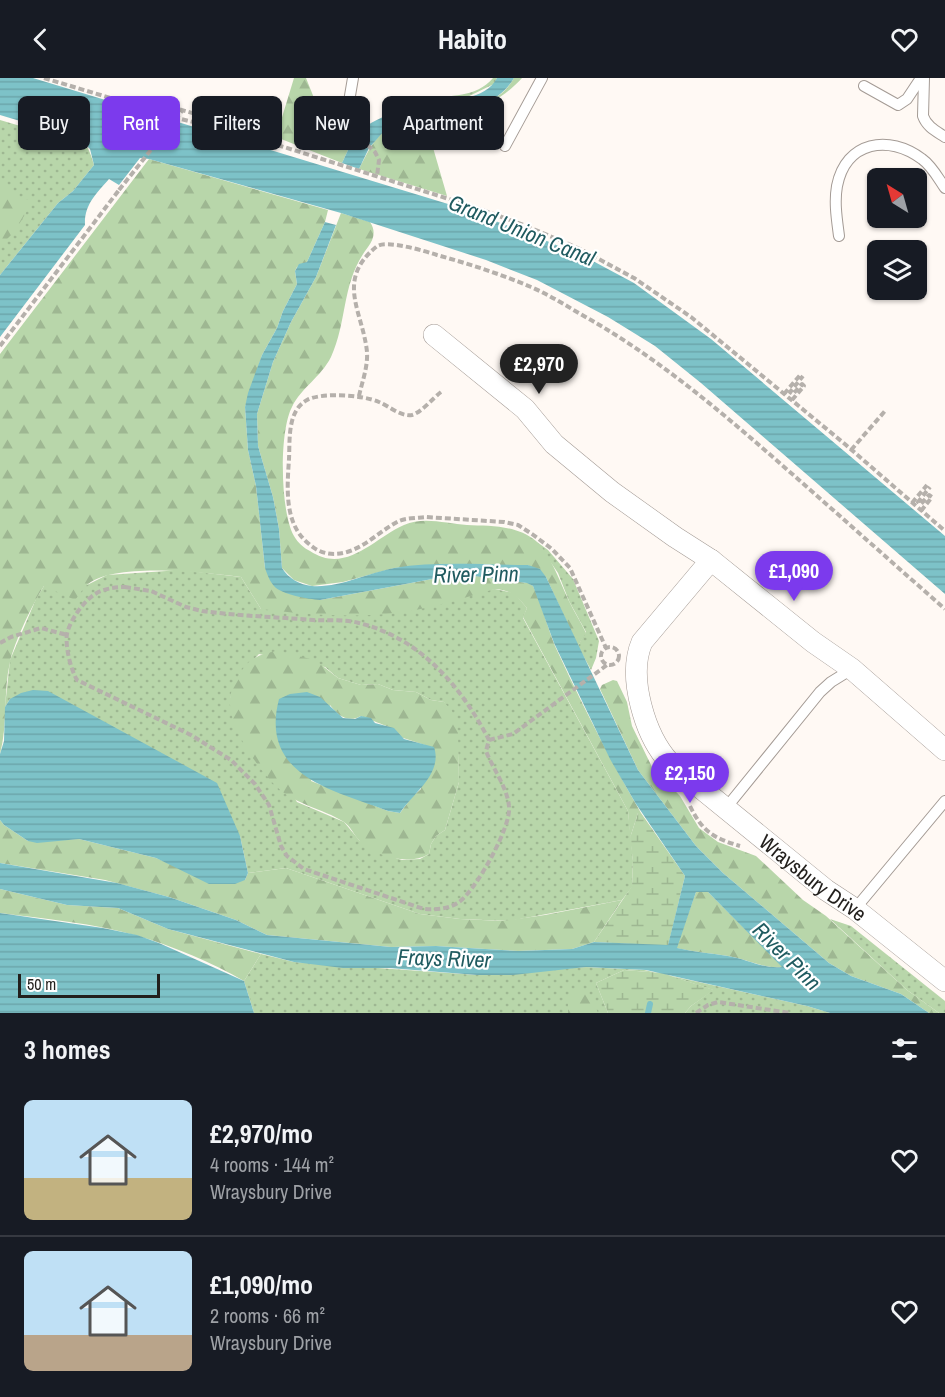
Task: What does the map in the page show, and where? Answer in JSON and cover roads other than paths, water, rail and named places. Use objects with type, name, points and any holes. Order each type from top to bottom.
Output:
[{"type":"street","points":[[434,335],[525,409],[554,444],[612,492],[711,560],[813,642],[852,669],[945,750]]},
{"type":"street","name":"Wraysbury Drive","points":[[711,560],[642,642],[637,656],[636,670],[647,726],[663,755],[670,764],[826,890],[855,909],[945,981]]},
{"type":"lane","points":[[351,96],[353,78]]},
{"type":"lane","points":[[505,146],[542,78]]},
{"type":"lane","points":[[864,86],[900,104],[907,99],[923,78]]},
{"type":"lane","points":[[923,78],[923,116],[927,125],[945,137]]},
{"type":"lane","points":[[839,236],[836,199],[839,180],[850,160],[867,147],[890,144],[910,151],[928,164],[945,188]]},
{"type":"lane","points":[[726,808],[820,692],[852,669]]},
{"type":"lane","points":[[855,909],[945,801]]},
{"type":"water","points":[[0,78],[33,78],[102,99],[102,150],[180,150],[180,123],[192,126],[192,150],[270,150],[458,207],[591,260],[634,283],[711,339],[945,536],[945,594],[701,383],[655,346],[608,317],[537,280],[486,260],[341,213],[149,159],[140,158],[119,185],[109,179],[86,211],[85,225],[0,337],[0,275],[58,203],[73,191],[94,165],[90,149],[90,96],[18,96],[18,120],[0,115]]},
{"type":"water","points":[[497,78],[514,78],[497,96],[473,96],[492,86]]},
{"type":"water","points":[[381,118],[382,133],[371,146],[370,123]]},
{"type":"water","points":[[348,150],[368,150],[359,169],[342,163]]},
{"type":"water","points":[[325,222],[336,225],[316,277],[291,322],[273,362],[257,414],[258,446],[273,497],[279,529],[282,568],[285,572],[303,584],[322,586],[343,583],[384,570],[410,566],[528,565],[540,569],[546,577],[638,770],[696,846],[723,873],[829,963],[851,976],[901,994],[929,1013],[830,1013],[646,970],[586,967],[513,975],[477,975],[389,968],[343,968],[294,962],[168,929],[118,908],[67,905],[0,889],[0,863],[117,883],[169,897],[236,920],[267,935],[391,947],[436,946],[518,951],[572,949],[594,942],[668,945],[685,876],[636,804],[610,759],[554,643],[533,586],[527,583],[459,574],[320,600],[302,598],[283,592],[270,580],[265,568],[256,486],[248,450],[245,407],[262,355],[297,284],[295,271],[299,264],[307,262]],"holes":[[[696,892],[708,892],[782,967],[768,967],[735,957],[677,948]]]},
{"type":"water","points":[[33,690],[48,691],[217,783],[240,836],[248,873],[245,880],[235,884],[209,884],[156,858],[79,839],[37,843],[28,841],[4,825],[0,820],[0,754],[4,741],[5,707],[10,699]]},
{"type":"water","points":[[307,692],[320,697],[343,718],[355,719],[361,716],[371,718],[375,723],[394,728],[404,739],[434,747],[436,757],[431,774],[400,813],[388,811],[324,787],[305,776],[290,763],[280,746],[276,725],[279,699],[290,694]]},
{"type":"water","points":[[0,913],[103,928],[137,935],[159,943],[244,981],[254,1013],[0,1013]]},
{"type":"waterway","points":[[648,1013],[650,1004]]},
{"type":"water label","name":"Grand Union Canal","points":[[522,230]]},
{"type":"water label","name":"River Pinn","points":[[476,574]]},
{"type":"water label","name":"River Pinn","points":[[787,956]]},
{"type":"water label","name":"Frays River","points":[[444,958]]}]
